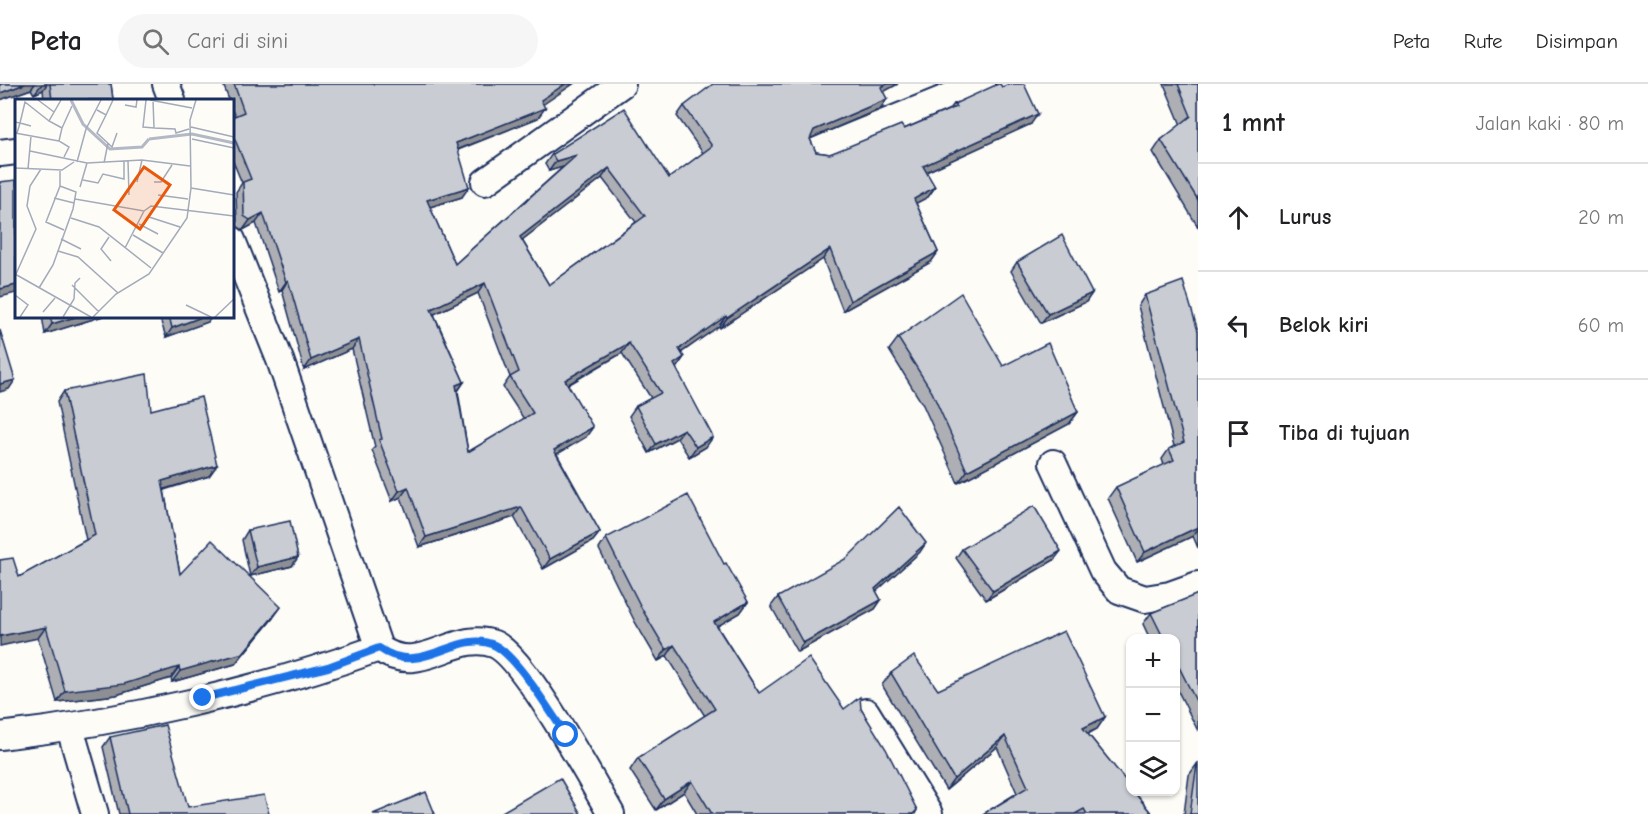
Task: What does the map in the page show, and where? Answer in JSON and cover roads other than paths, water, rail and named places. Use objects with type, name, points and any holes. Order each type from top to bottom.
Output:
[{"type":"street","points":[[166,84],[172,99]]},
{"type":"street","points":[[485,182],[622,84]]},
{"type":"street","points":[[818,150],[981,84]]},
{"type":"street","points":[[0,153],[15,151]]},
{"type":"street","points":[[234,245],[280,360],[379,648],[392,657],[410,660],[470,643],[493,644],[509,655],[566,735],[611,814]]},
{"type":"street","points":[[1053,463],[1103,571],[1119,590],[1145,599],[1170,595],[1198,585]]},
{"type":"street","points":[[0,736],[70,728],[328,667],[379,648]]},
{"type":"street","points":[[866,712],[929,814]]},
{"type":"street","points":[[70,728],[95,814]]}]
